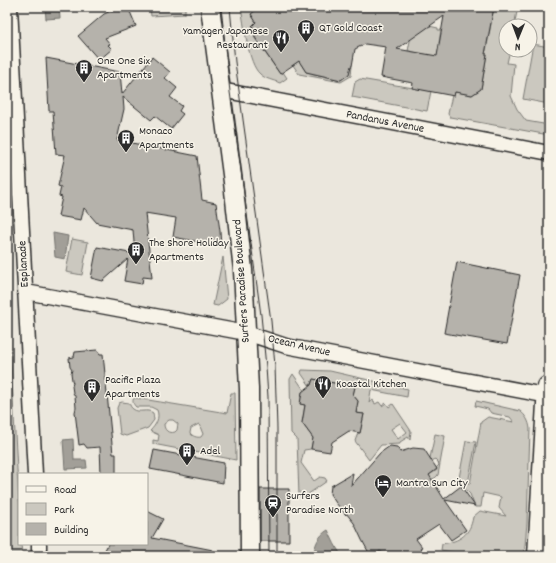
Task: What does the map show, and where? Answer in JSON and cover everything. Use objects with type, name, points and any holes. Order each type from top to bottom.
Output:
[{"type":"highway","points":[[539,556],[549,393]]},
{"type":"street","name":"Esplanade","points":[[10,7],[35,473]]},
{"type":"street","name":"Surfers Paradise Boulevard","points":[[210,7],[243,270],[249,389],[250,556]]},
{"type":"street","name":"Pandanus Avenue","points":[[221,90],[549,153]]},
{"type":"street","name":"Ocean Avenue","points":[[26,292],[246,333],[286,346],[549,393]]},
{"type":"street","points":[[39,545],[39,556]]},
{"type":"green space","points":[[150,7],[185,7],[185,14],[151,16]]},
{"type":"green space","points":[[241,7],[252,7],[255,11],[251,14],[256,22],[252,26],[258,34],[254,37],[280,74],[283,72],[287,78],[280,83],[260,74],[252,62]]},
{"type":"green space","points":[[494,7],[518,7],[516,18],[498,18],[498,58],[508,58],[507,63],[514,64],[511,96],[517,109],[526,121],[549,125],[549,135],[450,117],[448,114],[452,95],[454,95],[455,92],[472,95],[481,89],[487,54],[447,47],[444,58],[408,51],[412,31],[429,26],[441,30],[439,43],[486,51]]},
{"type":"green space","points":[[538,45],[549,47],[549,104],[523,99],[530,58],[538,58]]},
{"type":"green space","points":[[299,61],[306,72],[341,80],[352,66],[351,76],[341,82],[299,74],[293,65]]},
{"type":"green space","points":[[360,79],[431,91],[427,111],[352,97],[355,82]]},
{"type":"green space","points":[[72,239],[88,242],[82,275],[66,272]]},
{"type":"green space","points":[[223,257],[227,299],[218,306],[213,305]]},
{"type":"green space","points":[[7,291],[18,487],[18,545],[21,545],[22,556],[7,556]]},
{"type":"green space","points":[[302,370],[330,371],[408,389],[407,397],[371,390],[369,403],[373,400],[375,404],[379,402],[382,406],[386,403],[389,407],[393,404],[411,431],[410,440],[408,437],[400,442],[400,444],[381,445],[369,460],[355,441],[358,433],[360,433],[364,414],[356,413],[358,401],[353,395],[355,387],[313,379],[310,386],[301,373]],"holes":[[[400,423],[407,432],[398,439],[391,429]]]},
{"type":"green space","points":[[293,374],[304,390],[302,392],[300,404],[305,405],[302,423],[313,438],[311,449],[304,450],[301,463],[314,481],[320,477],[325,478],[327,481],[304,497],[299,496],[297,439],[291,433],[290,379]]},
{"type":"green space","points":[[231,393],[235,393],[236,460],[153,444],[153,440],[158,441],[159,435],[150,431],[157,421],[157,410],[151,407],[136,407],[133,400],[136,398],[227,413]],"holes":[[[169,420],[173,420],[178,424],[175,432],[168,432],[165,428],[164,424]],[[199,424],[203,434],[201,437],[193,436],[190,433],[191,428]]]},
{"type":"green space","points":[[476,401],[520,411],[526,417],[529,424],[527,523],[524,556],[461,556],[462,554],[441,550],[442,544],[459,539],[467,533],[473,517],[480,511],[506,516],[499,508],[501,497],[483,493],[481,507],[475,507],[470,494],[460,484],[459,478],[466,441],[476,442],[468,483],[470,484],[481,422],[488,417],[514,422],[510,417],[491,413],[488,409],[475,406]]},
{"type":"green space","points":[[119,403],[129,403],[135,410],[153,413],[154,420],[148,428],[126,436],[120,434],[117,408]]},
{"type":"green space","points":[[435,434],[445,436],[438,475],[427,481],[423,479],[437,470],[436,468],[439,465],[435,459],[432,461],[430,458]]},
{"type":"shaded area","points":[[45,7],[59,7],[60,18],[46,19]]},
{"type":"shaded area","points":[[53,233],[68,236],[65,259],[55,257]]},
{"type":"shaded area","points":[[73,439],[74,460],[86,460],[87,468],[65,469],[63,440]]},
{"type":"shaded area","points":[[328,530],[342,556],[314,556],[318,541]]},
{"type":"building","points":[[120,7],[128,7],[136,26],[105,38],[110,44],[108,45],[112,49],[99,60],[78,36],[104,14]]},
{"type":"building","name":"QT Gold Coast","points":[[260,7],[494,7],[485,54],[487,54],[481,89],[472,95],[455,92],[454,96],[412,88],[413,83],[381,77],[386,47],[365,44],[355,49],[349,74],[341,80],[306,72],[299,61],[280,74],[254,36],[258,34],[252,26],[256,22],[251,14]],"holes":[[[444,16],[437,56],[397,49]]]},
{"type":"building","points":[[152,57],[170,72],[165,78],[177,88],[170,97],[182,106],[179,111],[183,114],[171,129],[155,116],[151,120],[123,97],[124,109],[117,140],[197,156],[202,200],[216,203],[221,246],[173,237],[176,218],[145,213],[152,278],[143,277],[142,284],[124,281],[128,259],[103,281],[91,278],[97,247],[135,254],[133,230],[97,223],[84,208],[81,220],[58,216],[62,197],[59,196],[61,187],[58,186],[65,155],[56,154],[53,111],[49,111],[46,58],[120,72],[122,94]]},
{"type":"building","points":[[457,262],[520,275],[507,344],[444,333]]},
{"type":"building","name":"Pacific Plaza Apartments","points":[[97,350],[100,354],[103,354],[113,454],[116,454],[116,473],[101,473],[100,447],[87,448],[84,444],[79,445],[75,412],[75,396],[73,393],[72,370],[70,367],[69,358],[74,357],[75,352]]},
{"type":"building","points":[[313,379],[355,387],[353,395],[358,401],[356,413],[364,414],[360,433],[349,431],[332,442],[330,452],[311,449],[313,438],[302,423],[305,405],[300,404],[302,392],[311,385]]},
{"type":"building","points":[[390,446],[397,447],[400,452],[413,448],[424,449],[437,469],[429,475],[444,499],[461,486],[475,506],[445,500],[466,530],[451,540],[439,524],[416,539],[426,556],[388,556],[380,551],[374,555],[369,553],[354,523],[330,494],[331,486],[353,473],[351,486],[380,453]]},
{"type":"building","name":"Adel","points":[[154,450],[224,463],[223,483],[150,469]]},
{"type":"building","points":[[260,489],[289,489],[289,541],[260,541]]},
{"type":"building","points":[[148,512],[163,519],[152,538],[213,550],[212,556],[102,556],[108,545],[148,545]]},
{"type":"tram line","points":[[221,7],[230,92],[261,315],[266,367],[268,397],[269,556]]},
{"type":"tram line","points":[[230,7],[235,62],[271,321],[275,366],[277,428],[277,556]]},
{"type":"place","name":"QT Gold Coast","points":[[306,43]]},
{"type":"place","name":"Yamagen Japanese Restaurant","points":[[281,53]]},
{"type":"place","name":"One One Six Apartments","points":[[84,83]]},
{"type":"place","name":"Monaco Apartments","points":[[126,153]]},
{"type":"place","name":"The Shore Holiday Apartments","points":[[136,265]]},
{"type":"place","name":"Koastal Kitchen","points":[[323,399]]},
{"type":"place","name":"Pacific Plaza Apartments","points":[[92,402]]},
{"type":"place","name":"Adel","points":[[187,466]]},
{"type":"place","name":"Mantra Sun City","points":[[383,498]]},
{"type":"place","name":"Surfers Paradise North","points":[[273,518]]}]
